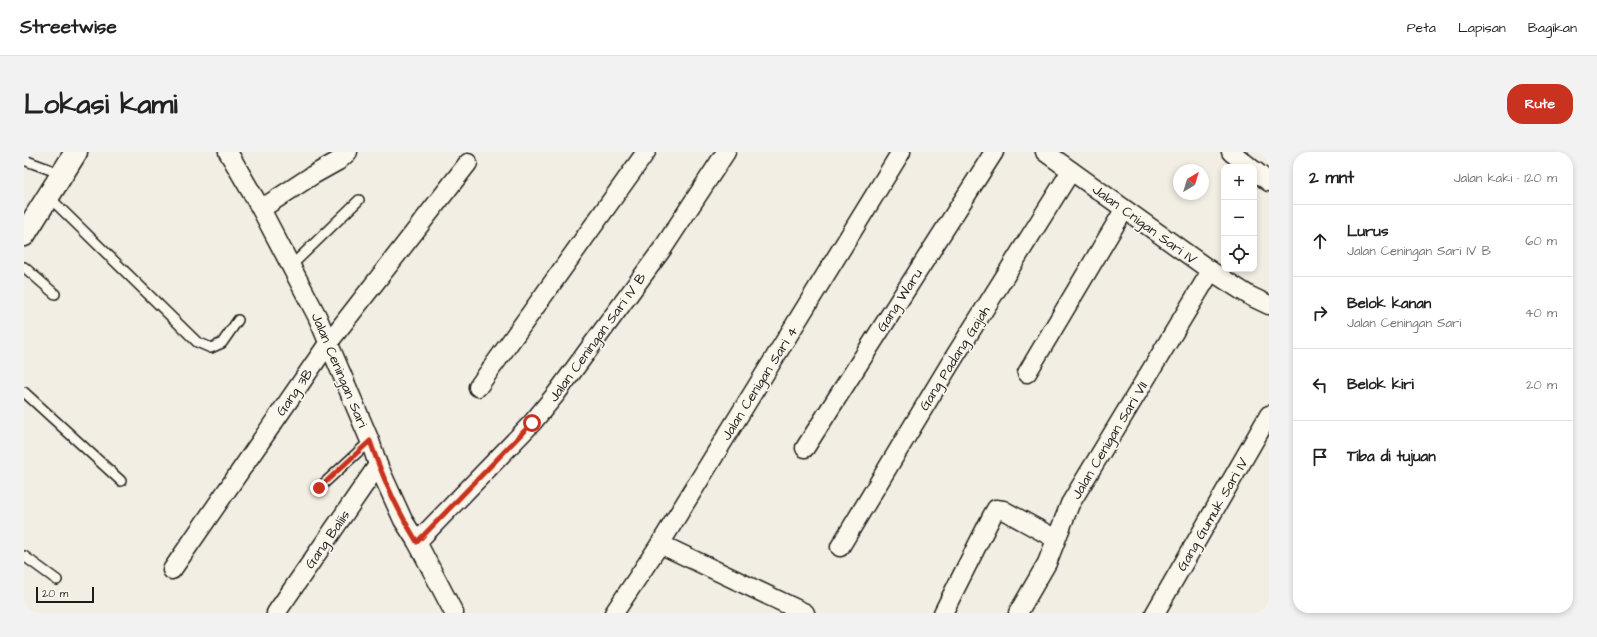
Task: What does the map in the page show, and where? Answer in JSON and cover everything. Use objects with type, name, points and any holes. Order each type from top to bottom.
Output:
[{"type":"main road","points":[[25,230],[49,197],[76,152]]},
{"type":"street","name":"Jalan Ceningan Sari","points":[[228,152],[261,209],[317,316],[370,441],[378,465],[403,520],[417,542],[450,611]]},
{"type":"street","points":[[261,209],[313,175],[338,161],[348,152]]},
{"type":"street","points":[[478,387],[646,152]]},
{"type":"street","name":"Jalan Ceningan Sari IV B","points":[[417,542],[532,423],[556,394],[663,248],[726,152]]},
{"type":"street","name":"Jalan Cenigan Sari 4","points":[[614,613],[660,544],[901,152]]},
{"type":"street","name":"Gang Waru","points":[[805,448],[994,152]]},
{"type":"street","name":"Jalan Cnigan Sari IV","points":[[1045,152],[1211,271],[1250,296],[1269,305]]},
{"type":"street","points":[[1231,152],[1246,164]]},
{"type":"street","name":"Gang 3B","points":[[172,570],[329,342],[468,163]]},
{"type":"street","name":"Gang Padang Gajah","points":[[840,547],[950,364],[1071,171]]},
{"type":"street","points":[[1257,172],[1269,182]]},
{"type":"street","points":[[1027,373],[1124,210]]},
{"type":"street","name":"Jalan Cenigan Sari VII","points":[[1018,613],[1047,563],[1070,504],[1211,271]]},
{"type":"street","name":"Gang Gumuk Sari IV","points":[[1155,613],[1269,415]]},
{"type":"street","name":"Gang Baliis","points":[[276,613],[378,465]]},
{"type":"street","points":[[943,613],[996,509],[1003,510],[1056,539]]},
{"type":"street","points":[[660,544],[805,613]]},
{"type":"lane","points":[[24,160],[62,174]]},
{"type":"lane","points":[[49,197],[197,342],[211,348],[222,343],[238,320]]},
{"type":"lane","points":[[291,266],[359,200]]},
{"type":"lane","points":[[24,268],[55,294]]},
{"type":"lane","points":[[24,392],[121,481]]},
{"type":"lane","points":[[319,488],[370,441]]},
{"type":"lane","points":[[24,556],[57,580]]},
{"type":"route","points":[[319,488],[370,441],[378,465],[403,520],[417,542],[532,423]]}]
